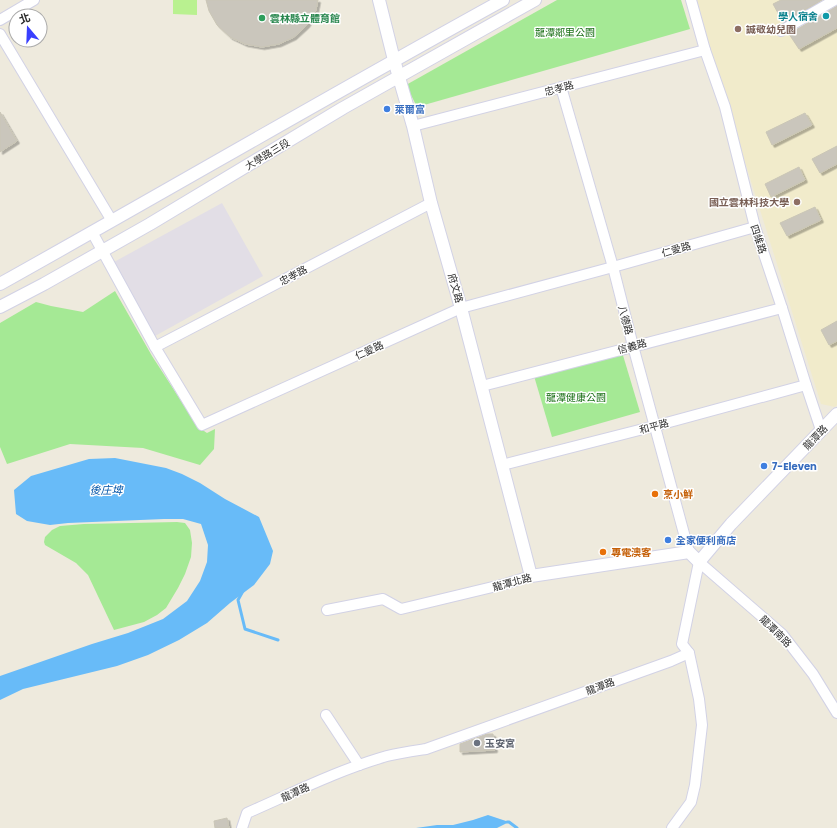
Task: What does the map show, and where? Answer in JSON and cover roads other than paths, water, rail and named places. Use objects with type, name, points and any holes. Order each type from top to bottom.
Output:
[{"type":"street","points":[[0,20],[34,0]]},
{"type":"street","name":"府文路","points":[[379,0],[413,126],[431,203],[482,386],[531,576]]},
{"type":"street","name":"大學路三段","points":[[0,284],[394,60],[503,0]]},
{"type":"street","name":"大學路三段","points":[[0,307],[103,251],[343,108],[535,0]]},
{"type":"street","name":"四維路","points":[[691,0],[705,50],[725,107],[755,227],[822,430]]},
{"type":"street","points":[[781,31],[835,0]]},
{"type":"street","points":[[0,34],[112,221]]},
{"type":"street","name":"忠孝路","points":[[413,126],[705,50]]},
{"type":"street","name":"八德路","points":[[561,88],[613,267],[633,346],[690,552]]},
{"type":"street","name":"忠孝路","points":[[155,347],[431,203]]},
{"type":"street","name":"仁愛路","points":[[92,232],[155,347],[202,426],[461,308],[755,227]]},
{"type":"street","name":"信義路","points":[[482,386],[782,308]]},
{"type":"street","name":"和平路","points":[[502,465],[655,426],[806,385]]},
{"type":"street","name":"龍潭路","points":[[242,828],[247,813],[359,765],[388,756],[426,749],[689,653],[682,644],[699,562],[731,524],[837,414]]},
{"type":"street","points":[[690,552],[699,562]]},
{"type":"street","name":"龍潭北路","points":[[327,610],[383,599],[401,609],[505,584],[531,576],[690,552]]},
{"type":"street","name":"龍潭南路","points":[[699,562],[782,634],[813,674],[837,713]]},
{"type":"street","points":[[672,828],[691,802],[702,725],[689,653]]},
{"type":"street","points":[[326,715],[359,765]]},
{"type":"water","name":"後庄埤","points":[[115,458],[166,468],[182,474],[259,517],[273,551],[270,564],[254,585],[207,623],[179,640],[148,655],[117,666],[23,689],[0,700],[0,676],[128,633],[163,619],[187,601],[200,581],[207,562],[208,545],[201,524],[183,519],[164,519],[50,525],[27,521],[16,514],[14,490],[31,476],[89,459]]},
{"type":"water","points":[[488,815],[509,822],[497,828],[416,828],[437,825],[453,825]]},
{"type":"waterway","points":[[243,591],[238,600],[245,629],[278,640]]},
{"type":"waterway","points":[[507,822],[517,828]]},
{"type":"place","name":"學人宿舍","points":[[826,16]]},
{"type":"place","name":"雲林縣立體育館","points":[[262,18]]},
{"type":"place","name":"誠敬幼兒園","points":[[738,29]]},
{"type":"place","name":"萊爾富","points":[[387,109]]},
{"type":"place","name":"國立雲林科技大學","points":[[797,202]]},
{"type":"place","name":"7-Eleven","points":[[764,466]]},
{"type":"place","name":"烹小鮮","points":[[655,494]]},
{"type":"place","name":"全家便利商店","points":[[668,540]]},
{"type":"place","name":"專電澳客","points":[[603,552]]},
{"type":"place","name":"玉安宮","points":[[477,743]]},
{"type":"park label","name":"龍潭鄰里公園","points":[[565,32]]},
{"type":"park label","name":"龍潭健康公園","points":[[576,397]]}]
